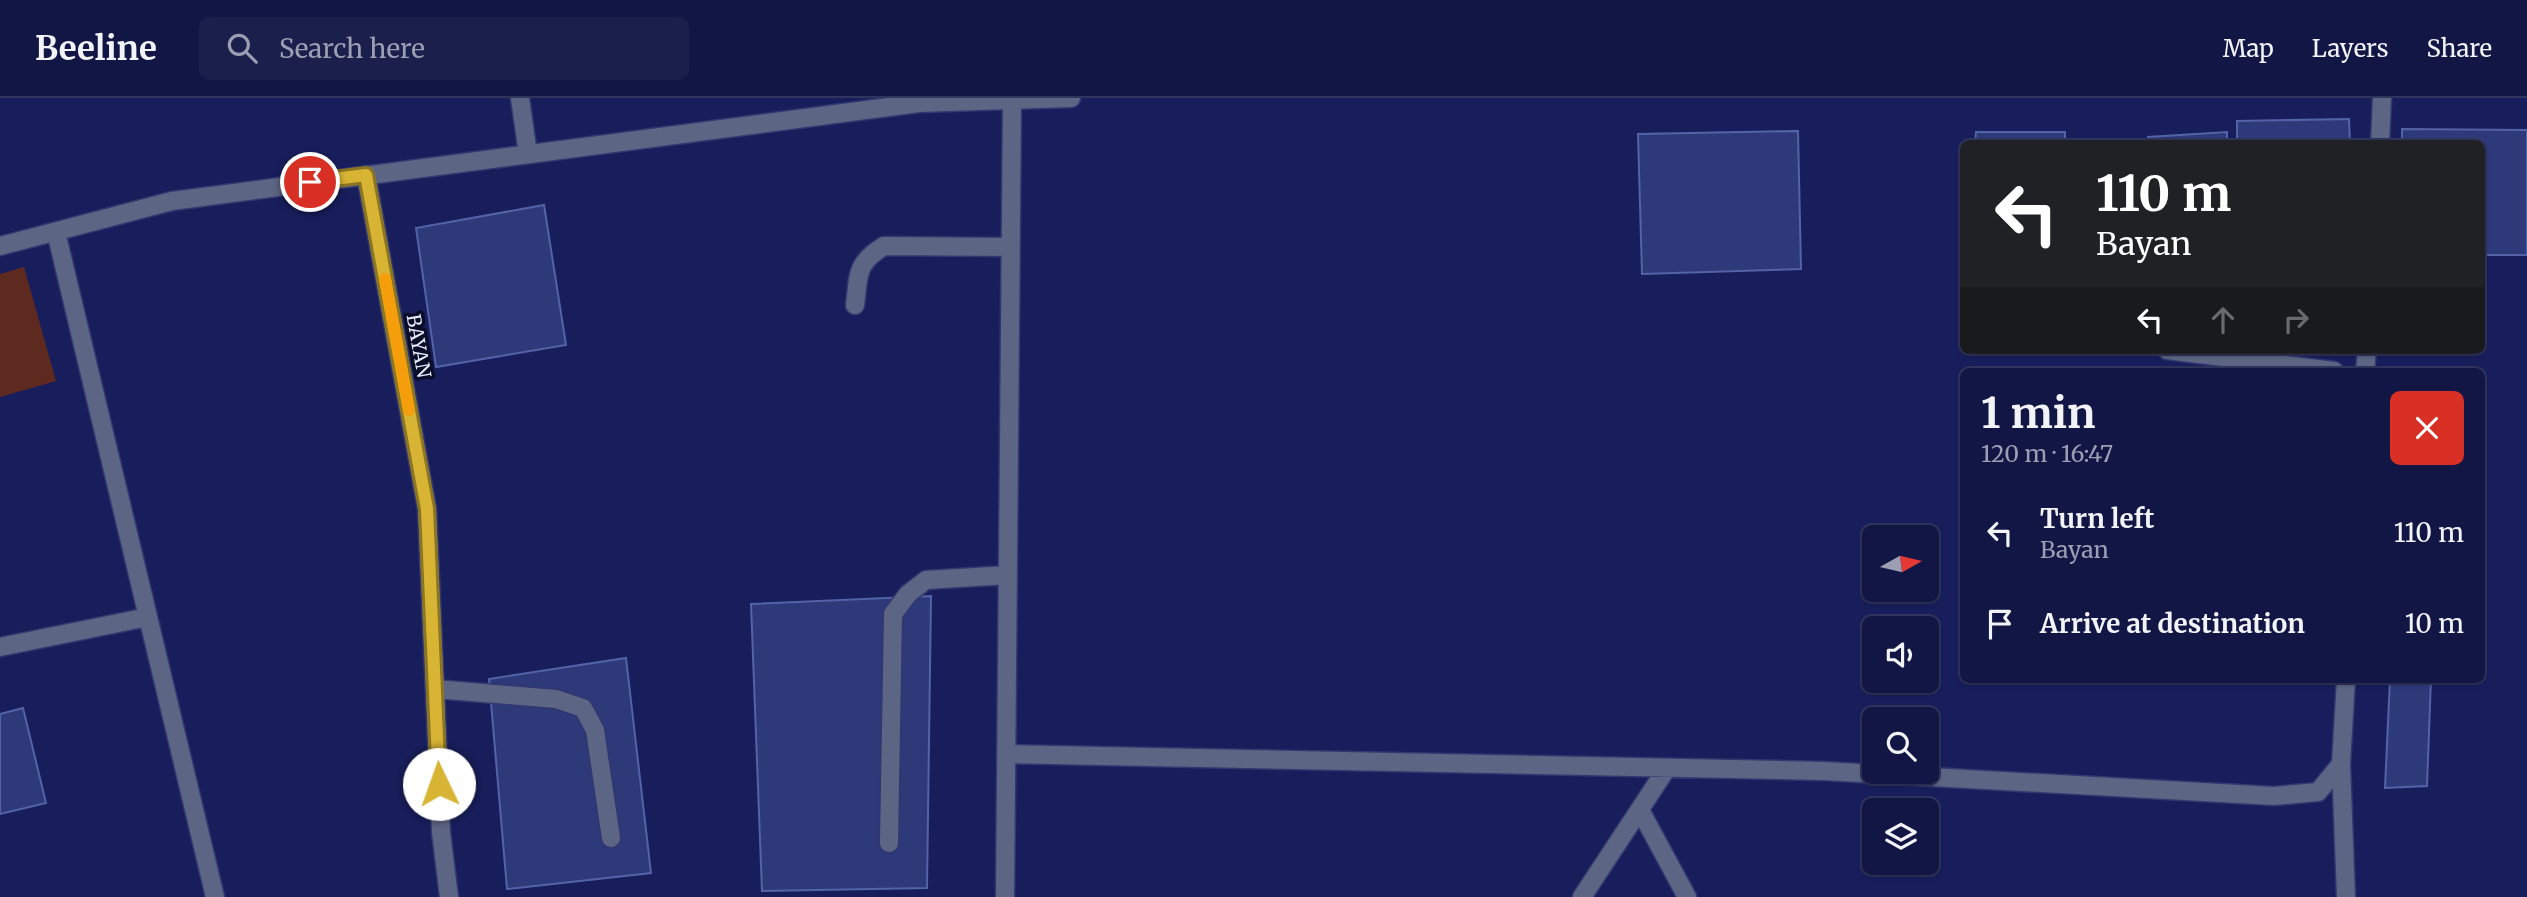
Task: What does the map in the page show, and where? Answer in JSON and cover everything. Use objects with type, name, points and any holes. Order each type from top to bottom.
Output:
[{"type":"street","points":[[520,98],[528,154]]},
{"type":"street","points":[[0,246],[172,201],[919,103],[1071,98]]},
{"type":"street","points":[[2379,140],[2382,98]]},
{"type":"street","points":[[1005,897],[1012,101]]},
{"type":"street","name":"BAYAN","points":[[366,175],[427,509],[441,832],[449,897]]},
{"type":"street","points":[[56,232],[215,897]]},
{"type":"street","points":[[855,305],[860,271],[867,257],[884,246],[1010,247]]},
{"type":"street","points":[[2199,354],[2310,368]]},
{"type":"street","points":[[889,843],[893,614],[908,594],[926,580],[1008,575]]},
{"type":"street","points":[[0,647],[148,617]]},
{"type":"street","points":[[2343,896],[2341,764],[2346,683]]},
{"type":"street","points":[[435,689],[556,699],[583,708],[595,730],[611,838]]},
{"type":"street","points":[[1006,754],[1824,771],[2274,796],[2318,792],[2341,764]]},
{"type":"street","points":[[1583,897],[1667,768]]},
{"type":"street","points":[[1640,810],[1688,897]]},
{"type":"shaded area","points":[[24,267],[56,381],[0,397],[0,274]]},
{"type":"building","points":[[2349,119],[2350,140],[2237,140],[2237,121]]},
{"type":"building","points":[[2402,129],[2527,130],[2527,255],[2485,255],[2485,140],[2402,140]]},
{"type":"building","points":[[1798,131],[1801,269],[1642,274],[1638,134]]},
{"type":"building","points":[[1976,132],[2065,132],[2065,140],[1975,140]]},
{"type":"building","points":[[2227,132],[2227,140],[2148,140],[2148,137]]},
{"type":"building","points":[[544,205],[566,345],[436,367],[416,228]]},
{"type":"building","points":[[931,596],[927,888],[762,891],[751,604]]},
{"type":"building","points":[[626,658],[651,873],[507,889],[489,679]]},
{"type":"building","points":[[2390,683],[2431,683],[2427,786],[2385,788]]},
{"type":"building","points":[[23,708],[46,803],[0,814],[0,714]]},
{"type":"slow traffic","points":[[385,279],[409,410]]},
{"type":"route","points":[[310,182],[366,175],[427,509],[439,784]]}]
